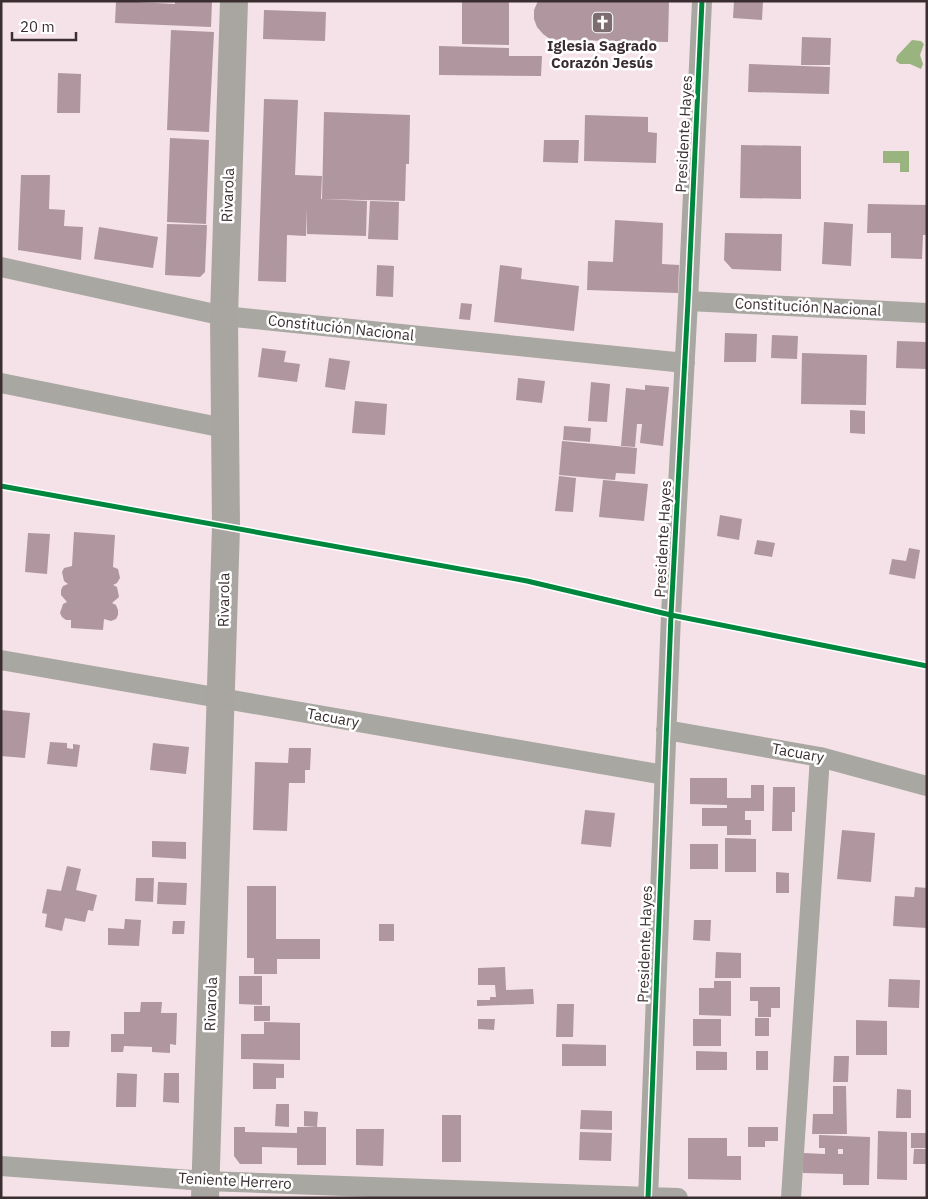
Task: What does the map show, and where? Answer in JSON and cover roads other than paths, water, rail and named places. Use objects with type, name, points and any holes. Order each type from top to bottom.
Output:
[{"type":"street","name":"Rivarola","points":[[205,1189],[226,527],[224,316],[234,1]]},
{"type":"street","name":"Presidente Hayes","points":[[648,1197],[666,730],[702,1]]},
{"type":"street","name":"Constitución Nacional","points":[[1,267],[224,316],[685,363]]},
{"type":"street","name":"Constitución Nacional","points":[[688,301],[927,313]]},
{"type":"street","points":[[1,383],[224,428]]},
{"type":"street","name":"Tacuary","points":[[1,660],[664,775]]},
{"type":"street","name":"Tacuary","points":[[666,730],[820,756],[927,786]]},
{"type":"street","points":[[792,1198],[820,756]]},
{"type":"street","name":"Teniente Herrero","points":[[1,1166],[205,1189],[678,1198]]},
{"type":"place","name":"Iglesia Sagrado Corazón Jesús","points":[[602,23]]}]
